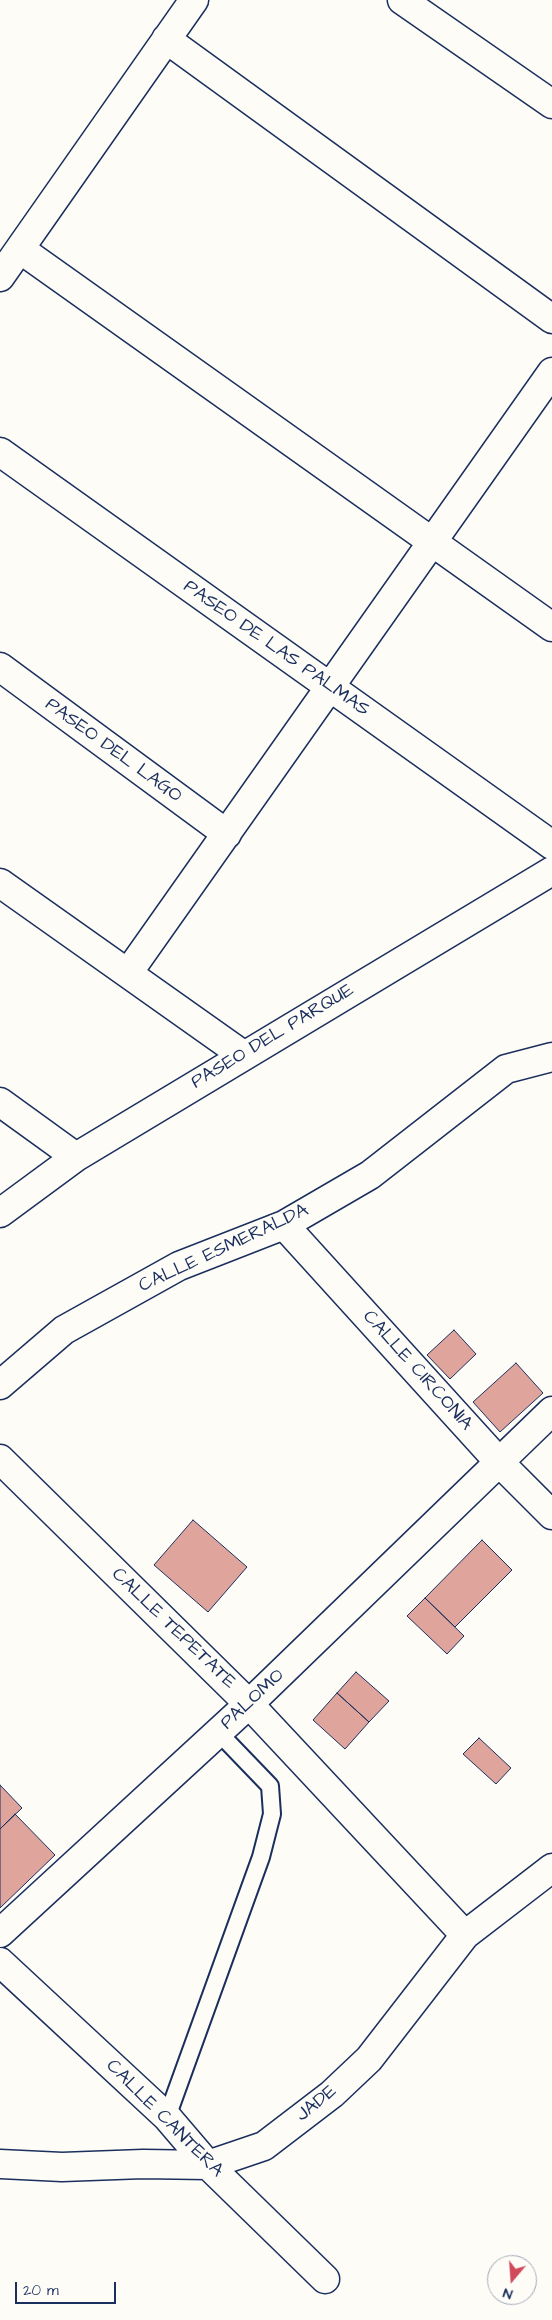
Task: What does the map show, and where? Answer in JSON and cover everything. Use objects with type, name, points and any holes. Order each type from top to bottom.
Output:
[{"type":"street","points":[[0,277],[194,0]]},
{"type":"street","points":[[406,1],[552,104]]},
{"type":"street","points":[[166,39],[552,319]]},
{"type":"street","points":[[20,249],[552,627]]},
{"type":"street","points":[[128,973],[552,372]]},
{"type":"street","name":"PASEO DE LAS PALMAS","points":[[0,452],[552,845]]},
{"type":"street","name":"PASEO DEL LAGO","points":[[0,667],[227,834]]},
{"type":"street","name":"PASEO DEL PARQUE","points":[[0,1213],[76,1157],[242,1055],[552,871]]},
{"type":"street","points":[[0,883],[242,1055]]},
{"type":"street","name":"CALLE ESMERALDA","points":[[0,1385],[72,1325],[179,1266],[284,1225],[370,1175],[506,1069],[552,1057]]},
{"type":"street","points":[[0,1102],[76,1157]]},
{"type":"street","name":"CALLE CIRCONIA","points":[[284,1225],[500,1462],[552,1516]]},
{"type":"street","name":"PALOMO","points":[[0,1933],[250,1704],[552,1411]]},
{"type":"street","name":"CALLE TEPETATE","points":[[0,1460],[250,1704],[465,1935]]},
{"type":"street","name":"JADE","points":[[0,2164],[62,2167],[143,2164],[208,2165],[264,2146],[332,2094],[369,2059],[465,1935],[552,1868]]},
{"type":"street","name":"CALLE CANTERA","points":[[0,1962],[166,2117],[208,2165],[325,2279]]},
{"type":"lane","points":[[166,2117],[261,1857],[272,1814],[270,1786],[219,1733]]},
{"type":"building","points":[[454,1330],[476,1354],[450,1379],[427,1355]]},
{"type":"building","points":[[516,1363],[543,1393],[500,1432],[473,1402]]},
{"type":"building","points":[[193,1520],[247,1567],[208,1612],[154,1565]]},
{"type":"building","points":[[482,1540],[512,1570],[455,1627],[425,1598]]},
{"type":"building","points":[[425,1598],[464,1636],[447,1654],[407,1616]]},
{"type":"building","points":[[356,1672],[389,1701],[369,1722],[337,1693]]},
{"type":"building","points":[[337,1693],[369,1722],[345,1749],[313,1720]]},
{"type":"building","points":[[479,1738],[511,1768],[496,1784],[463,1754]]},
{"type":"building","points":[[0,1785],[22,1808],[0,1829]]},
{"type":"building","points":[[15,1814],[55,1855],[0,1908],[0,1829]]}]
